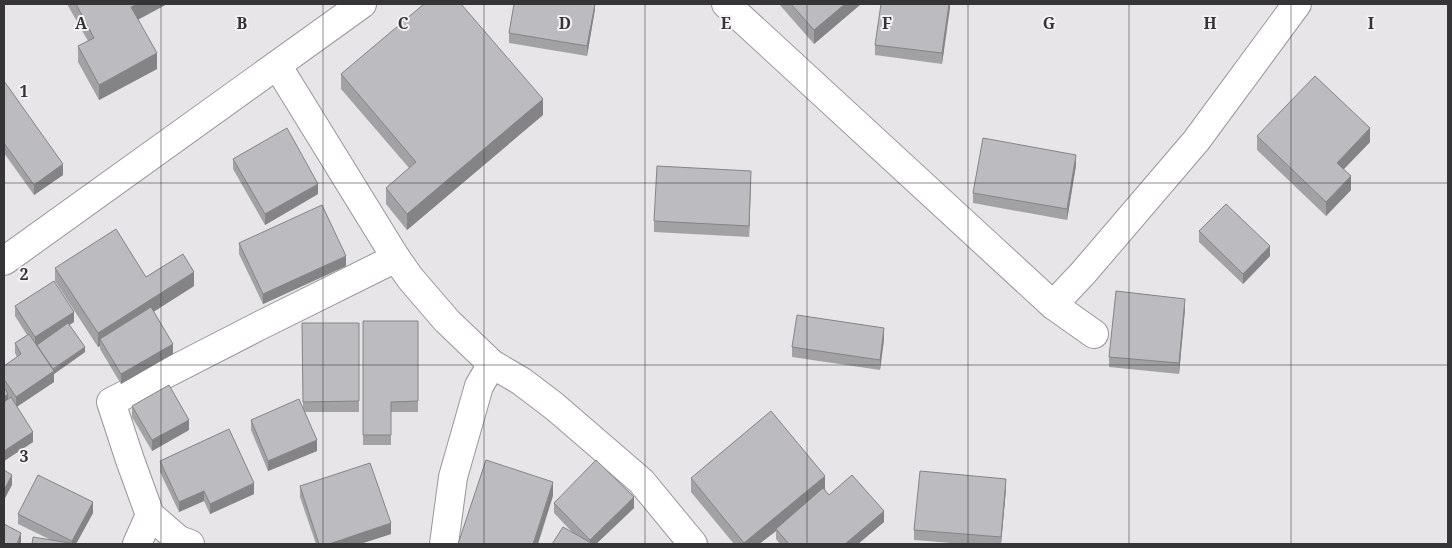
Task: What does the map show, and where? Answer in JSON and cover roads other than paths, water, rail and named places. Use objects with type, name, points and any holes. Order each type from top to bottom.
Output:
[{"type":"street","points":[[4,261],[362,4]]},
{"type":"street","points":[[726,4],[1053,305],[1094,334]]},
{"type":"street","points":[[1053,305],[1084,272],[1196,141],[1298,4]]},
{"type":"street","points":[[277,65],[396,258],[446,321],[492,364],[521,381],[554,406],[641,481],[693,544]]},
{"type":"street","points":[[190,544],[179,540],[150,515],[111,402],[396,258]]},
{"type":"street","points":[[444,544],[453,477],[479,386],[492,364]]},
{"type":"street","points":[[137,544],[150,515]]}]
